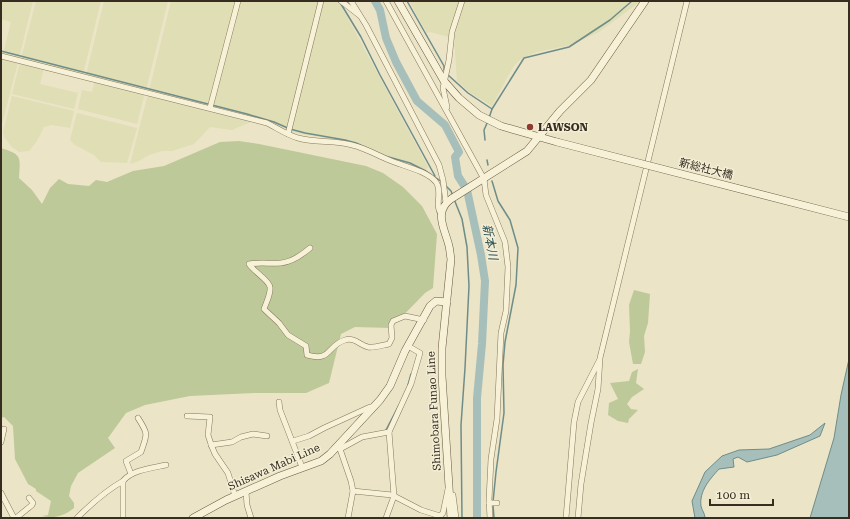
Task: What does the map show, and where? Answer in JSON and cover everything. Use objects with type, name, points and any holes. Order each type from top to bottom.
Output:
[{"type":"main road","name":"新総社大橋","points":[[398,1],[444,81],[459,98],[479,115],[502,126],[539,138],[849,217]]},
{"type":"main road","points":[[447,302],[451,258],[441,214],[448,201],[519,158],[527,151],[560,112],[591,80],[645,1]]},
{"type":"main road","name":"Shisawa Mabi Line","points":[[194,518],[234,494],[246,492],[302,467],[321,461],[338,448],[374,408],[390,386],[408,346],[424,320],[430,306],[436,301],[447,302]]},
{"type":"main road","name":"Shimobara Funao Line","points":[[447,302],[442,348],[442,376],[451,518]]},
{"type":"street","points":[[210,108],[238,1]]},
{"type":"street","points":[[288,134],[321,1]]},
{"type":"street","points":[[341,1],[361,16]]},
{"type":"street","points":[[351,1],[361,16],[439,165],[448,201]]},
{"type":"street","points":[[386,1],[449,113],[483,180],[486,195],[504,242],[508,267],[506,311],[501,333],[498,401],[491,459],[493,503],[490,518]]},
{"type":"street","points":[[449,113],[443,88],[449,60],[452,32],[462,1]]},
{"type":"street","points":[[578,518],[581,484],[598,389],[600,358],[687,1]]},
{"type":"street","points":[[1,56],[267,123],[298,138],[352,145],[374,152],[390,161],[408,166],[432,179],[437,184],[438,210],[441,214]]},
{"type":"street","points":[[310,248],[293,259],[283,263],[258,262],[249,264],[253,270],[268,282],[270,288],[264,309],[279,323],[288,335],[306,346],[307,355],[318,358],[322,357],[343,340],[348,339],[355,340],[369,347],[390,344],[392,338],[390,325],[393,321],[405,316],[424,320]]},
{"type":"street","points":[[386,518],[394,496],[390,432],[410,384],[420,353],[408,346]]},
{"type":"street","points":[[566,518],[574,422],[578,402],[600,358]]},
{"type":"street","points":[[279,402],[280,410],[302,467]]},
{"type":"street","points":[[293,441],[309,436],[370,407],[374,408]]},
{"type":"street","points":[[187,416],[210,417],[208,435],[211,445],[215,454],[228,473],[234,494]]},
{"type":"street","points":[[131,474],[126,461],[141,452],[147,434],[138,418]]},
{"type":"street","points":[[1,442],[4,429]]},
{"type":"street","points":[[348,518],[352,491],[351,481],[338,448],[362,437],[390,432]]},
{"type":"street","points":[[211,445],[232,442],[240,437],[253,434],[267,436]]},
{"type":"street","points":[[77,518],[95,500],[111,487],[123,481],[127,476],[147,468],[166,465]]},
{"type":"street","points":[[123,481],[123,518]]},
{"type":"street","points":[[352,491],[387,494],[421,510],[440,516],[443,513],[446,491],[449,487],[452,489],[456,518]]},
{"type":"street","points":[[246,492],[247,505],[251,518]]},
{"type":"street","points":[[1,493],[15,518],[32,505],[33,503],[29,498]]},
{"type":"shaded area","points":[[1,1],[33,1],[19,58],[3,54],[11,22],[1,19]]},
{"type":"shaded area","points":[[36,1],[101,1],[83,74],[21,59]]},
{"type":"shaded area","points":[[104,1],[168,1],[146,90],[86,75]]},
{"type":"shaded area","points":[[171,1],[236,1],[210,106],[149,91]]},
{"type":"shaded area","points":[[239,1],[320,1],[288,130],[269,121],[212,106]]},
{"type":"shaded area","points":[[323,1],[339,2],[428,167],[426,170],[412,163],[385,155],[364,145],[291,132]]},
{"type":"shaded area","points":[[409,1],[461,1],[449,37],[430,32],[427,33]]},
{"type":"shaded area","points":[[465,1],[641,1],[599,32],[570,45],[537,52],[522,58],[514,66],[492,106],[472,94],[457,81],[454,37]]},
{"type":"shaded area","points":[[1,57],[18,62],[1,128]]},
{"type":"shaded area","points":[[20,62],[44,68],[40,84],[78,93],[74,109],[12,94]]},
{"type":"shaded area","points":[[95,80],[145,92],[137,124],[78,109],[82,90],[92,92]]},
{"type":"shaded area","points":[[148,94],[253,121],[232,130],[210,127],[194,144],[172,151],[162,151],[149,155],[130,164]]},
{"type":"shaded area","points":[[12,96],[74,111],[70,128],[52,125],[44,127],[37,141],[29,151],[19,152],[12,147],[4,137],[3,132]]},
{"type":"shaded area","points":[[77,113],[137,128],[127,163],[101,162],[94,155],[75,145],[70,140]]},
{"type":"green space","points":[[239,141],[366,166],[383,173],[403,187],[422,206],[437,234],[433,288],[425,293],[391,328],[355,327],[341,334],[329,383],[306,393],[254,393],[190,396],[145,405],[126,413],[108,438],[115,448],[78,473],[71,486],[69,496],[74,503],[74,508],[59,516],[42,516],[48,515],[51,501],[28,484],[15,459],[13,426],[4,417],[1,418],[1,148],[17,155],[20,161],[19,178],[32,190],[42,204],[50,188],[59,179],[68,184],[89,186],[96,180],[107,182],[133,171],[164,166],[220,142]]},
{"type":"green space","points":[[634,290],[650,294],[648,323],[644,336],[645,352],[641,364],[633,364],[629,342],[629,305]]},
{"type":"green space","points":[[638,369],[636,383],[644,389],[632,397],[627,404],[631,409],[638,410],[629,419],[628,423],[618,421],[608,415],[609,403],[618,399],[610,383],[629,381],[632,372]]},
{"type":"water","points":[[849,359],[849,518],[810,518],[834,438]]},
{"type":"water","points":[[825,423],[820,436],[777,455],[747,462],[738,457],[733,459],[734,467],[719,469],[703,490],[701,506],[705,518],[695,518],[692,501],[705,472],[722,456],[739,450],[769,449],[810,435]]},
{"type":"waterway","name":"新本川","points":[[375,1],[380,10],[386,38],[396,62],[417,101],[445,125],[459,152],[455,157],[458,176],[467,190],[481,255],[485,281],[482,344],[477,398],[477,518]]},
{"type":"waterway","points":[[407,1],[444,66],[444,70]]},
{"type":"waterway","points":[[489,118],[492,109],[524,58],[569,47],[610,20],[632,1]]},
{"type":"waterway","points":[[341,4],[361,37],[435,176]]},
{"type":"waterway","points":[[1,51],[247,114],[305,133],[356,143],[385,156],[410,163],[426,171],[442,182]]},
{"type":"waterway","points":[[448,75],[468,93],[492,109]]},
{"type":"waterway","points":[[485,140],[484,130],[488,121]]},
{"type":"waterway","points":[[487,160],[488,165]]},
{"type":"waterway","points":[[492,181],[498,201],[510,220],[518,248],[516,285],[505,342],[503,365],[504,413],[493,502]]},
{"type":"waterway","points":[[446,186],[451,191],[453,196]]},
{"type":"waterway","points":[[454,199],[462,219],[467,247],[469,286],[461,425],[462,518]]},
{"type":"waterway","points":[[408,385],[411,374]]},
{"type":"waterway","points":[[386,430],[399,405]]},
{"type":"waterway","points":[[493,505],[494,518]]},
{"type":"place","name":"LAWSON","points":[[530,127]]}]
